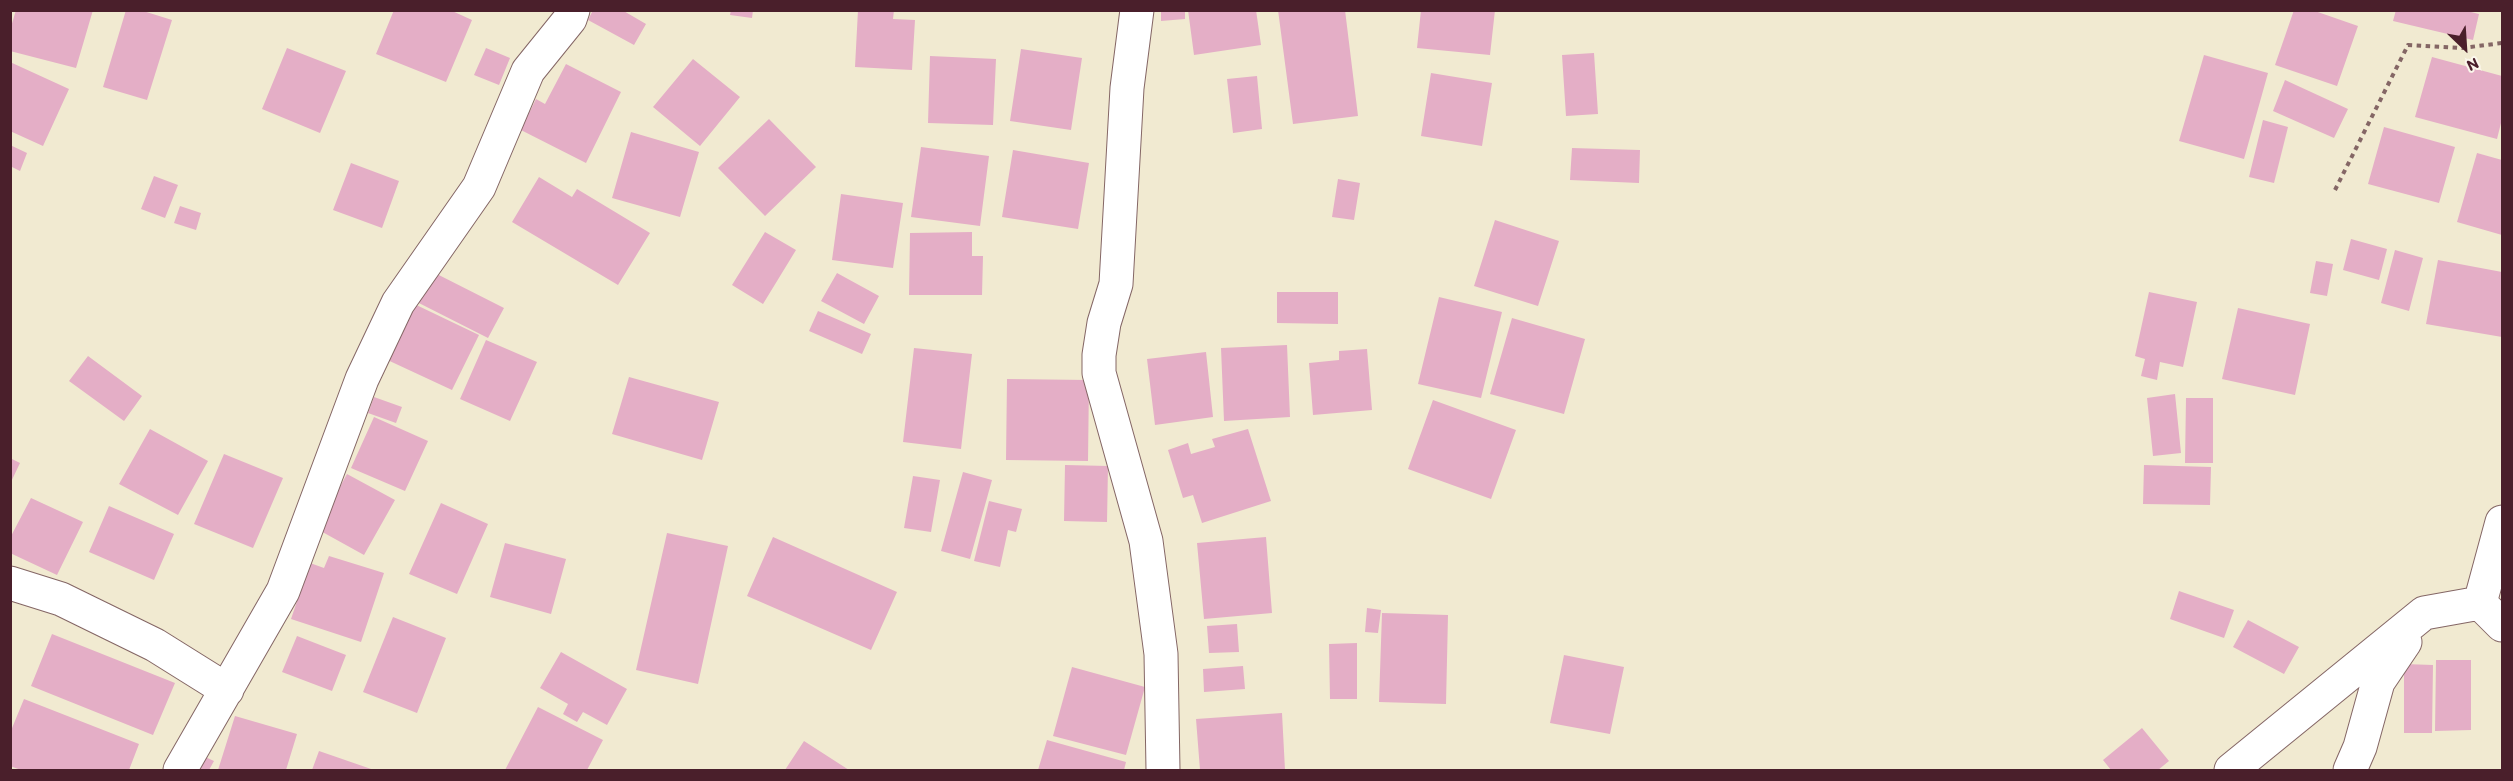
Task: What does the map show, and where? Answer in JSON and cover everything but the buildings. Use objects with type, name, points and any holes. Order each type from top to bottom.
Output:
[{"type":"street","points":[[180,771],[283,591],[362,379],[398,303],[479,187],[528,71],[570,19],[573,10]]},
{"type":"street","points":[[1137,10],[1127,88],[1116,284],[1104,323],[1099,373],[1146,541],[1161,654],[1163,771]]},
{"type":"street","points":[[2231,771],[2424,613],[2491,614],[2502,522]]},
{"type":"street","points":[[10,583],[61,599],[144,640],[227,690]]},
{"type":"street","points":[[2350,771],[2360,747],[2379,682],[2424,613]]},
{"type":"path","points":[[2335,190],[2408,45],[2462,48],[2502,43]]}]
